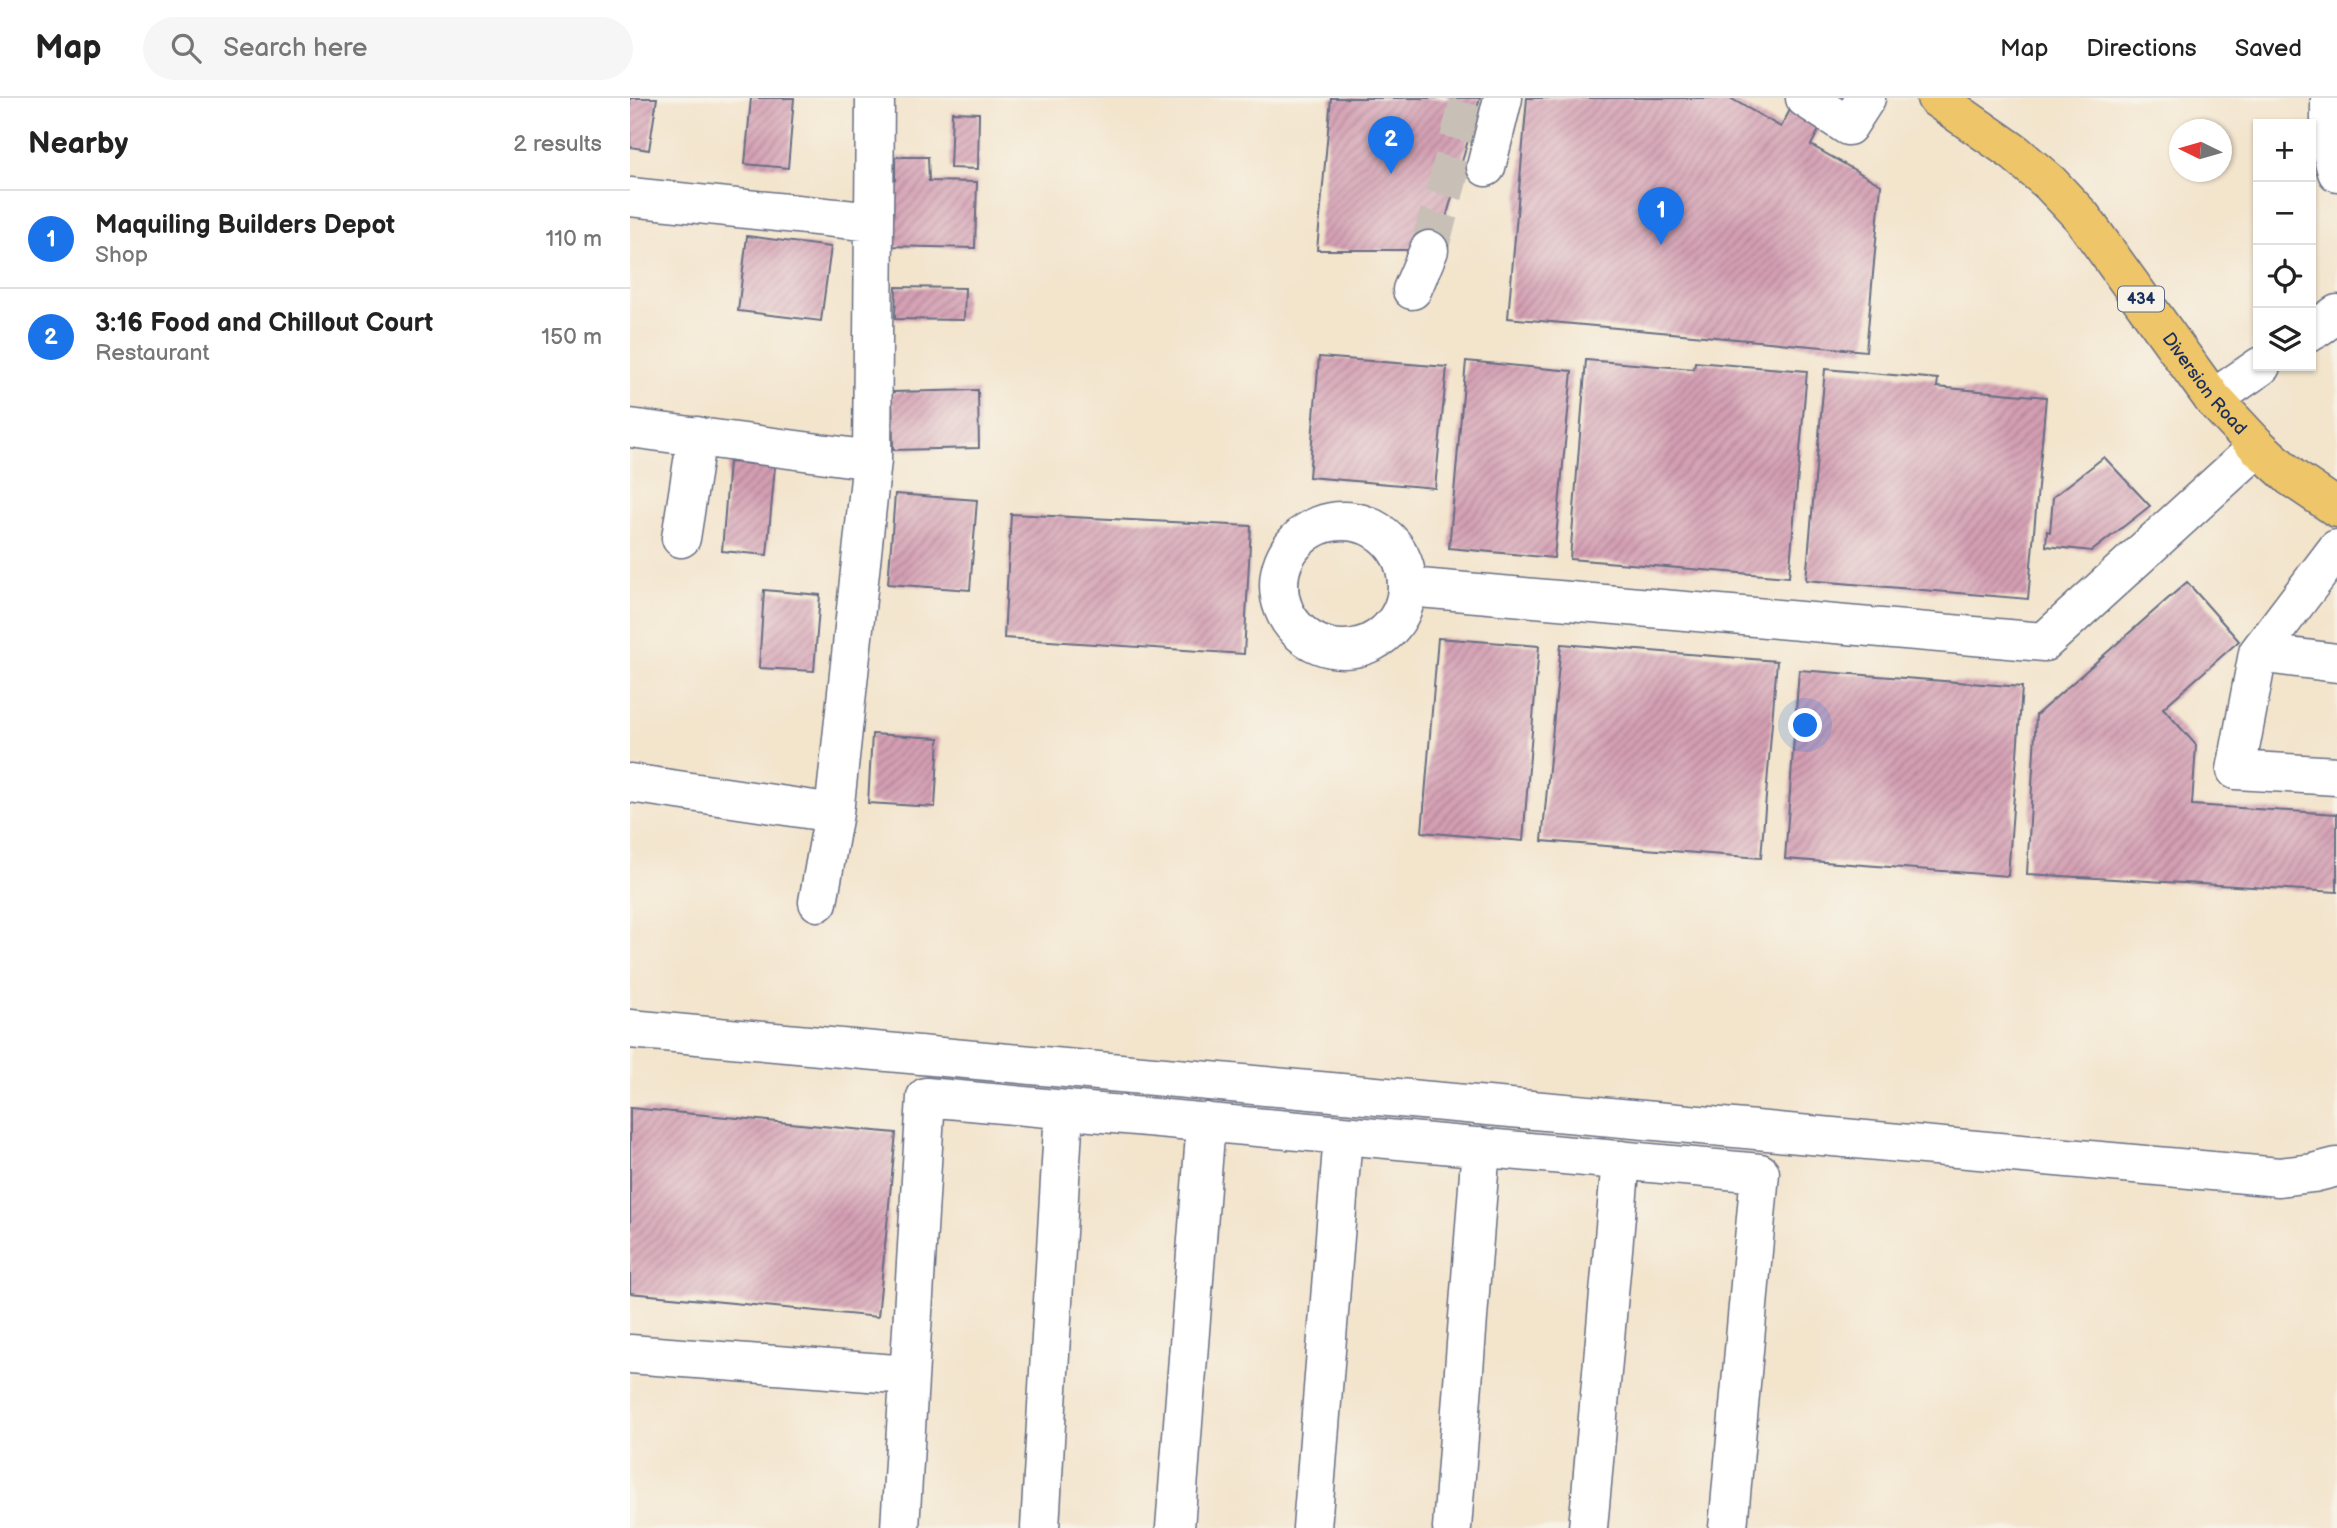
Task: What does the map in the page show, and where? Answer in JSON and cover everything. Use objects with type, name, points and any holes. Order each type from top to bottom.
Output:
[{"type":"highway","name":"Diversion Road","points":[[1936,98],[2015,153],[2050,183],[2082,217],[2213,399],[2258,447],[2291,477],[2337,508]]},
{"type":"street","points":[[818,902],[834,813],[872,460],[875,98]]},
{"type":"street","points":[[1486,167],[1503,98]]},
{"type":"street","points":[[1805,98],[1848,126],[1866,98]]},
{"type":"street","points":[[2330,98],[2330,147],[2337,172]]},
{"type":"street","points":[[630,197],[874,222]]},
{"type":"street","points":[[1412,290],[1429,250]]},
{"type":"street","points":[[2316,328],[2337,313]]},
{"type":"street","points":[[2213,399],[2254,371]]},
{"type":"street","points":[[630,429],[872,460]]},
{"type":"street","points":[[681,538],[697,436]]},
{"type":"street","points":[[1408,587],[2044,642],[2258,447]]},
{"type":"street","points":[[2337,550],[2258,653],[2236,770],[2337,776]]},
{"type":"street","points":[[2258,653],[2337,663]]},
{"type":"street","points":[[630,783],[834,813]]},
{"type":"street","points":[[630,1028],[2279,1177],[2337,1167]]},
{"type":"street","points":[[869,1049],[926,1097],[1760,1172],[1728,1528]]},
{"type":"street","points":[[900,1528],[926,1097]]},
{"type":"street","points":[[1040,1528],[1064,1110]]},
{"type":"street","points":[[1175,1528],[1206,1122]]},
{"type":"street","points":[[1312,1528],[1343,1135]]},
{"type":"street","points":[[1452,1528],[1481,1147]]},
{"type":"street","points":[[1588,1528],[1621,1160]]},
{"type":"street","points":[[630,1354],[909,1375]]},
{"type":"building","points":[[630,98],[657,98],[649,150],[630,147]]},
{"type":"building","points":[[751,98],[794,98],[788,168],[745,164]]},
{"type":"building","points":[[1331,98],[1480,98],[1437,250],[1317,250]]},
{"type":"building","points":[[1527,98],[1730,98],[1781,127],[1794,102],[1825,119],[1811,145],[1881,185],[1866,351],[1508,318]]},
{"type":"building","points":[[952,112],[979,113],[978,169],[950,168]]},
{"type":"building","points":[[895,157],[928,157],[929,181],[977,182],[975,248],[887,246],[889,180],[895,180]]},
{"type":"building","points":[[747,236],[831,247],[821,321],[738,311]]},
{"type":"building","points":[[896,287],[965,288],[964,320],[895,319]]},
{"type":"building","points":[[1319,357],[1447,367],[1435,488],[1309,477]]},
{"type":"building","points":[[1586,360],[1694,369],[1695,362],[1807,371],[1789,577],[1570,559]]},
{"type":"building","points":[[1466,361],[1572,371],[1554,558],[1449,548]]},
{"type":"building","points":[[1825,369],[1938,379],[1937,387],[2046,397],[2028,599],[1806,580]]},
{"type":"building","points":[[978,390],[979,448],[893,450],[892,392]]},
{"type":"building","points":[[2104,457],[2150,506],[2092,551],[2046,546],[2053,497]]},
{"type":"building","points":[[729,462],[775,466],[767,555],[722,551]]},
{"type":"building","points":[[895,494],[977,500],[970,590],[888,584]]},
{"type":"building","points":[[1011,514],[1251,526],[1244,654],[1004,638]]},
{"type":"building","points":[[2187,582],[2239,641],[2163,708],[2196,745],[2192,805],[2337,814],[2337,892],[2027,874],[2036,715]]},
{"type":"building","points":[[764,590],[820,595],[814,671],[759,668]]},
{"type":"building","points":[[1438,638],[1539,646],[1523,841],[1422,832]]},
{"type":"building","points":[[1561,644],[1777,661],[1761,858],[1542,841]]},
{"type":"building","points":[[1799,670],[2022,687],[2008,876],[1785,859]]},
{"type":"building","points":[[872,734],[939,738],[935,807],[868,803]]},
{"type":"building","points":[[630,1108],[896,1133],[878,1317],[630,1293]]},
{"type":"tunnel","points":[[1429,250],[1470,98]]},
{"type":"place","name":"3:16 Food and Chillout Court","points":[[1391,174]]},
{"type":"place","name":"Maquiling Builders Depot","points":[[1661,245]]}]
